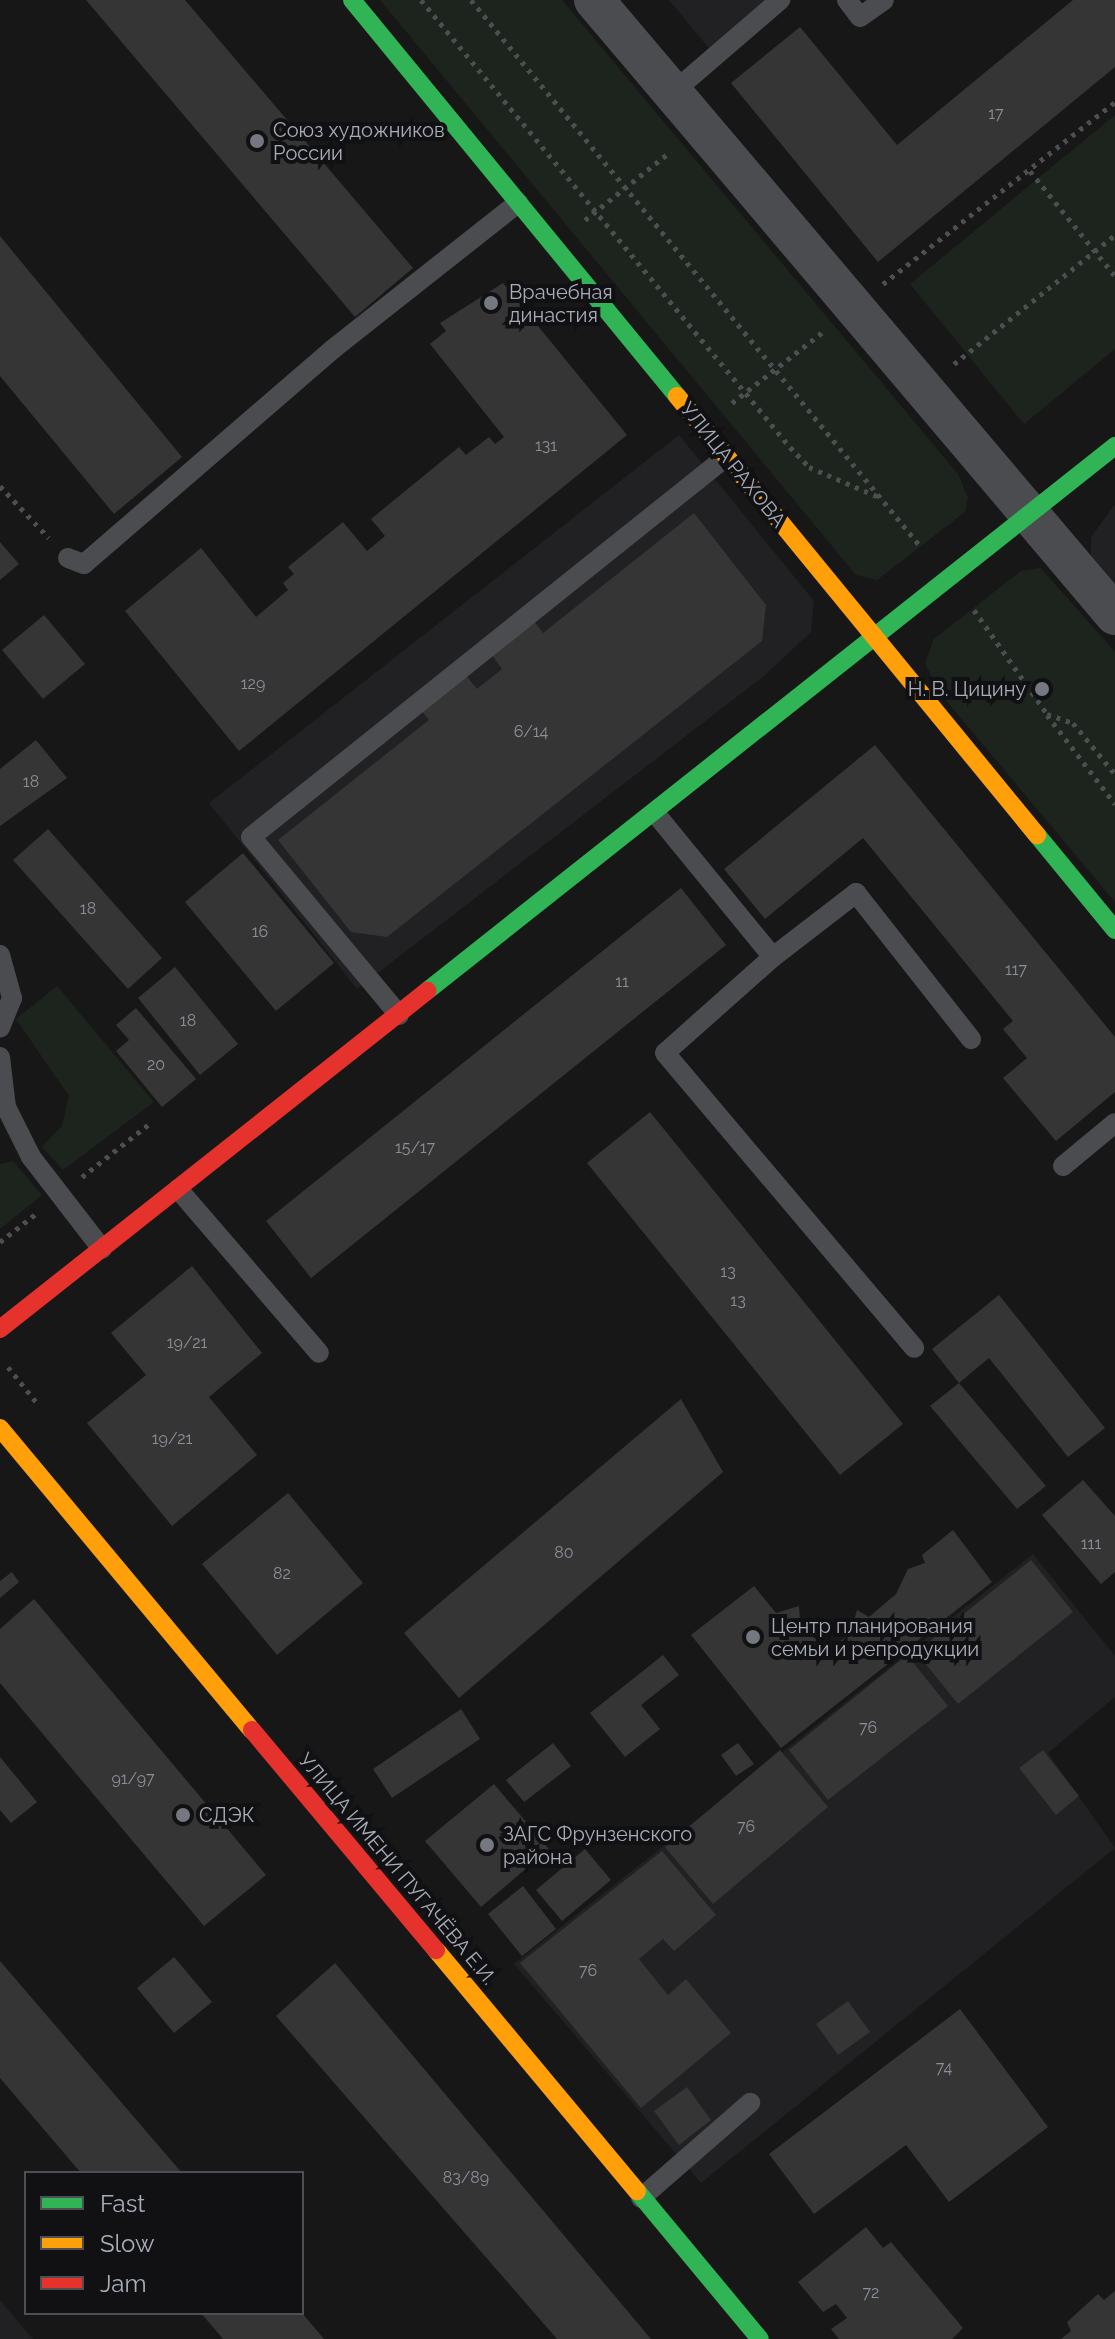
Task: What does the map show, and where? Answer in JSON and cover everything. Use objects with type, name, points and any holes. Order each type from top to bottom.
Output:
[{"type":"street","name":"УЛИЦА РАХОВА","points":[[352,0],[1115,930]]},
{"type":"street","points":[[594,0],[851,309],[1115,615]]},
{"type":"street","points":[[0,1329],[876,639],[1115,446]]},
{"type":"street","name":"УЛИЦА ИМЕНИ ПУГАЧЁВА Е.И.","points":[[0,1428],[760,2339]]},
{"type":"lane","points":[[672,93],[780,0]]},
{"type":"lane","points":[[847,0],[860,17],[884,0]]},
{"type":"lane","points":[[68,558],[84,564],[333,349],[518,203]]},
{"type":"lane","points":[[399,1015],[251,837],[726,457]]},
{"type":"lane","points":[[655,813],[773,957]]},
{"type":"lane","points":[[914,1348],[665,1053],[773,957],[856,893],[971,1039]]},
{"type":"lane","points":[[0,955],[12,998],[0,1028]]},
{"type":"lane","points":[[0,1057],[6,1107],[31,1157],[102,1249]]},
{"type":"lane","points":[[1063,1166],[1115,1123]]},
{"type":"lane","points":[[178,1189],[319,1353]]},
{"type":"lane","points":[[641,2198],[750,2103]]},
{"type":"path","points":[[421,0],[809,467],[881,498]]},
{"type":"path","points":[[471,0],[949,579],[1115,804]]},
{"type":"path","points":[[702,427],[1115,102]]},
{"type":"path","points":[[553,246],[701,128]]},
{"type":"path","points":[[1030,171],[1115,276]]},
{"type":"path","points":[[954,364],[1115,235]]},
{"type":"path","points":[[0,486],[68,558]]},
{"type":"path","points":[[1047,714],[1073,723],[1115,774]]},
{"type":"shaded area","points":[[380,0],[562,0],[958,474],[968,498],[965,512],[877,580],[856,575]]},
{"type":"shaded area","points":[[669,0],[787,0],[718,59]]},
{"type":"shaded area","points":[[1115,115],[1115,349],[1024,424],[910,284]]},
{"type":"shaded area","points":[[679,435],[814,601],[811,632],[764,676],[357,989],[209,803]]},
{"type":"shaded area","points":[[1115,504],[1115,588],[1091,559],[1091,537]]},
{"type":"shaded area","points":[[1041,568],[1115,652],[1115,902],[939,692],[925,663],[934,639],[1021,571]]},
{"type":"shaded area","points":[[57,986],[154,1102],[63,1170],[42,1147],[62,1126],[69,1096],[16,1019]]},
{"type":"shaded area","points":[[13,1161],[42,1195],[0,1229],[0,1164]]},
{"type":"shaded area","points":[[1033,1554],[1115,1656],[1115,1697],[1048,1753],[1115,1848],[701,2183],[514,1964]]},
{"type":"shaded area","points":[[0,2300],[33,2339],[0,2339]]},
{"type":"building","points":[[86,0],[185,0],[413,268],[355,317]]},
{"type":"building","points":[[1073,0],[1115,0],[1115,67],[878,262],[731,83],[800,27],[897,145]]},
{"type":"building","points":[[0,236],[182,457],[114,514],[0,376]]},
{"type":"building","points":[[503,283],[627,435],[239,751],[125,611],[201,548],[256,617],[288,590],[283,583],[294,574],[288,567],[343,522],[367,551],[385,536],[371,519],[459,447],[466,455],[489,437],[495,444],[504,437],[430,344],[446,331],[440,323]]},
{"type":"building","points":[[694,513],[766,605],[762,641],[387,937],[351,932],[278,840],[429,720],[420,709],[465,674],[477,689],[502,669],[491,654],[534,621],[543,633]]},
{"type":"building","points":[[0,542],[19,564],[0,580]]},
{"type":"building","points":[[44,615],[85,664],[43,699],[2,650]]},
{"type":"building","points":[[36,740],[67,778],[0,826],[0,769]]},
{"type":"building","points":[[875,745],[1115,1037],[1115,1092],[1056,1141],[1003,1078],[1027,1058],[1003,1029],[1013,1021],[863,838],[765,919],[724,869]]},
{"type":"building","points":[[48,829],[162,958],[128,989],[13,860]]},
{"type":"building","points":[[243,853],[334,963],[276,1011],[185,902]]},
{"type":"building","points":[[681,888],[726,945],[311,1278],[266,1221]]},
{"type":"building","points":[[175,967],[238,1044],[200,1075],[138,998]]},
{"type":"building","points":[[136,1008],[196,1079],[162,1107],[116,1051],[129,1040],[116,1025]]},
{"type":"building","points":[[650,1112],[903,1424],[840,1475],[587,1163]]},
{"type":"building","points":[[192,1266],[262,1353],[209,1397],[257,1455],[172,1526],[87,1423],[146,1375],[111,1333]]},
{"type":"building","points":[[999,1295],[1105,1428],[1068,1457],[989,1358],[959,1383],[932,1349]]},
{"type":"building","points":[[959,1383],[1046,1486],[1017,1509],[930,1406]]},
{"type":"building","points":[[681,1399],[723,1472],[459,1698],[404,1633]]},
{"type":"building","points":[[1083,1480],[1115,1516],[1115,1572],[1101,1584],[1042,1515]]},
{"type":"building","points":[[288,1493],[363,1583],[277,1655],[202,1564]]},
{"type":"building","name":"Центр планирования семьи и репродукции","points":[[953,1530],[992,1582],[781,1748],[691,1635],[754,1586],[776,1613],[799,1606],[800,1620],[815,1639],[839,1642],[850,1634],[857,1610],[869,1617],[896,1594],[908,1569],[925,1563],[922,1555]]},
{"type":"building","points":[[1031,1560],[1073,1612],[958,1704],[916,1652]]},
{"type":"building","points":[[12,1572],[19,1582],[0,1598],[0,1581]]},
{"type":"building","points":[[34,1599],[266,1875],[204,1926],[0,1683],[0,1629]]},
{"type":"building","points":[[663,1655],[679,1675],[641,1705],[660,1729],[625,1757],[590,1713]]},
{"type":"building","points":[[907,1655],[948,1706],[828,1800],[789,1750]]},
{"type":"building","points":[[461,1709],[480,1739],[392,1798],[373,1769]]},
{"type":"building","points":[[553,1743],[571,1766],[524,1802],[506,1780]]},
{"type":"building","points":[[738,1743],[754,1764],[736,1776],[721,1755]]},
{"type":"building","points":[[780,1750],[828,1807],[713,1904],[665,1847]]},
{"type":"building","points":[[1043,1750],[1079,1796],[1056,1815],[1019,1768]]},
{"type":"building","points":[[0,1757],[37,1802],[11,1823],[0,1810]]},
{"type":"building","name":"ЗАГС Фрунзенского района","points":[[494,1784],[549,1849],[481,1907],[425,1841]]},
{"type":"building","points":[[585,1849],[611,1880],[562,1921],[536,1890]]},
{"type":"building","points":[[662,1851],[716,1915],[674,1951],[663,1939],[639,1959],[668,1995],[686,1979],[731,2033],[641,2108],[520,1963]]},
{"type":"building","points":[[523,1886],[556,1929],[522,1956],[488,1914]]},
{"type":"building","points":[[174,1957],[212,2002],[174,2033],[137,1988]]},
{"type":"building","points":[[0,1961],[180,2171],[79,2171],[0,2078]]},
{"type":"building","points":[[335,1963],[651,2339],[557,2339],[276,2016]]},
{"type":"building","points":[[848,2001],[870,2032],[838,2055],[816,2024]]},
{"type":"building","points":[[960,2009],[1048,2127],[949,2202],[906,2145],[814,2214],[769,2154]]},
{"type":"building","points":[[687,2087],[711,2120],[679,2145],[654,2111]]},
{"type":"building","points":[[866,2227],[883,2248],[891,2242],[963,2328],[952,2339],[839,2339],[831,2329],[847,2318],[836,2304],[823,2312],[798,2282]]},
{"type":"building","points":[[1115,2291],[1115,2339],[1061,2339],[1071,2331],[1067,2322],[1098,2294],[1104,2300]]},
{"type":"building","points":[[203,2315],[304,2315],[324,2339],[223,2339]]},
{"type":"traffic: fast","points":[[352,0],[677,396]]},
{"type":"traffic: fast","points":[[427,991],[1115,446]]},
{"type":"traffic: fast","points":[[1037,835],[1115,930]]},
{"type":"traffic: fast","points":[[637,2191],[760,2339]]},
{"type":"traffic: slow","points":[[677,396],[1037,835]]},
{"type":"traffic: slow","points":[[0,1428],[252,1730]]},
{"type":"traffic: slow","points":[[436,1950],[637,2191]]},
{"type":"traffic: jam","points":[[0,1329],[427,991]]},
{"type":"traffic: jam","points":[[252,1730],[436,1950]]},
{"type":"place","name":"Союз художников России","points":[[257,141]]},
{"type":"place","name":"Врачебная династия","points":[[491,303]]},
{"type":"place","name":"Н. В. Цицину","points":[[1042,689]]},
{"type":"place","name":"Центр планирования семьи и репродукции","points":[[753,1637]]},
{"type":"place","name":"СДЭК","points":[[183,1815]]},
{"type":"place","name":"ЗАГС Фрунзенского района","points":[[487,1845]]}]
